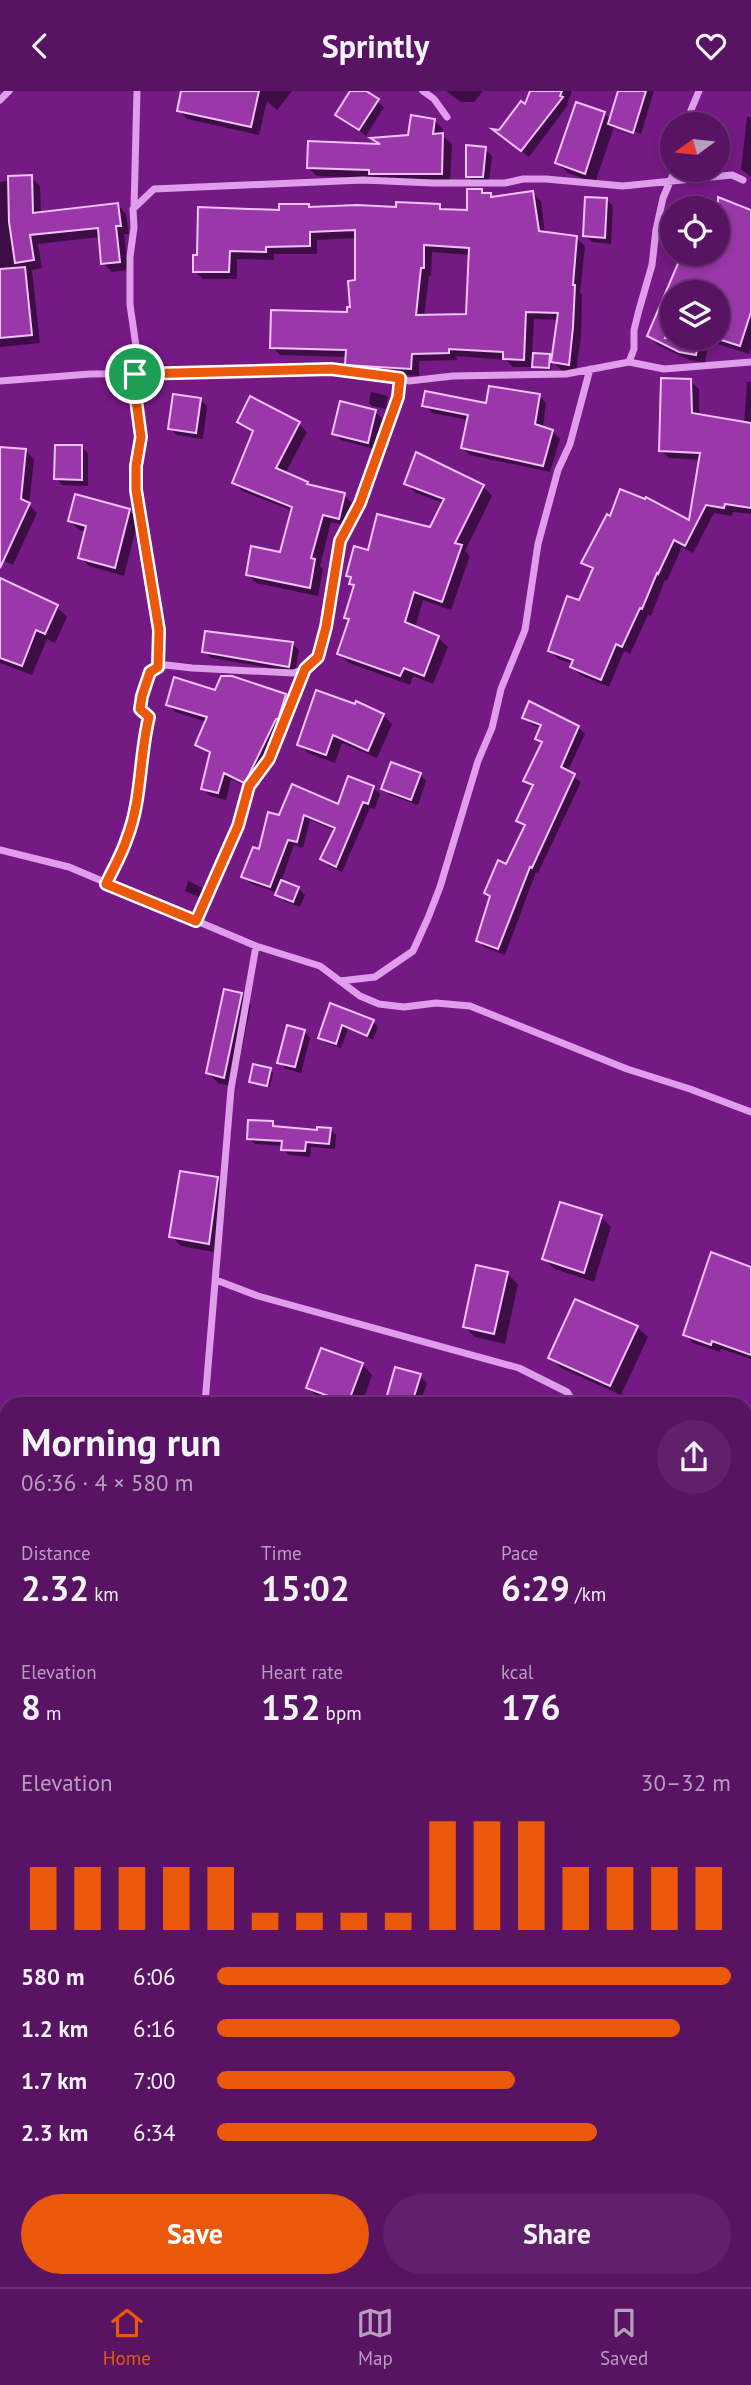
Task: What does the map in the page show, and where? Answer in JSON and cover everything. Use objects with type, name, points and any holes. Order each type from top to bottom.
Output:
[{"type":"street","points":[[0,100],[9,91]]},
{"type":"street","points":[[137,91],[134,227],[130,257],[130,305],[137,352],[134,385],[141,437],[136,466],[136,490],[159,630],[158,667]]},
{"type":"street","points":[[423,91],[434,99],[447,117]]},
{"type":"street","points":[[691,112],[699,91]]},
{"type":"street","points":[[730,175],[743,180]]},
{"type":"street","points":[[134,209],[154,190],[171,188],[363,180],[505,183],[523,179],[546,179],[623,186],[661,182]]},
{"type":"street","points":[[629,362],[634,349],[634,330],[652,265],[660,209],[671,182]]},
{"type":"street","points":[[0,381],[135,374],[331,369],[408,381],[453,376],[566,374],[629,362],[664,369],[751,362]]},
{"type":"street","points":[[340,981],[375,977],[413,951],[428,918],[478,761],[492,728],[501,689],[525,630],[538,544],[558,471],[570,444],[590,369]]},
{"type":"street","points":[[106,884],[128,838],[138,791],[144,735],[149,717],[140,709],[150,672],[166,665],[293,673],[305,669],[318,657],[326,627],[340,541],[360,503],[398,397],[400,378]]},
{"type":"street","points":[[196,921],[238,826],[249,786],[269,759],[305,669]]},
{"type":"street","points":[[0,850],[69,867],[256,946],[320,966],[360,996],[390,1007],[436,1003],[470,1006],[627,1069],[751,1112]]},
{"type":"street","points":[[206,1397],[231,1089],[256,946]]},
{"type":"street","points":[[216,1280],[258,1296],[519,1368],[567,1392],[570,1397]]},
{"type":"building","points":[[181,91],[259,91],[251,127],[177,111]]},
{"type":"building","points":[[350,91],[366,91],[379,99],[359,130],[335,115]]},
{"type":"building","points":[[530,91],[562,91],[560,96],[563,97],[521,151],[492,129],[499,130],[521,101],[525,104]]},
{"type":"building","points":[[618,91],[646,91],[633,133],[608,124]]},
{"type":"building","points":[[576,102],[605,112],[585,174],[555,163]]},
{"type":"building","points":[[411,115],[435,119],[433,134],[443,133],[442,174],[369,174],[369,170],[307,168],[308,141],[380,144],[370,138],[408,135]]},
{"type":"building","points":[[466,145],[486,147],[483,177],[466,177]]},
{"type":"building","points":[[32,175],[33,213],[118,203],[121,226],[116,226],[120,262],[101,264],[98,228],[30,235],[34,260],[15,263],[9,222],[8,176]]},
{"type":"building","points":[[467,189],[482,189],[482,193],[491,193],[491,197],[533,191],[539,231],[577,236],[569,365],[551,362],[558,313],[526,312],[524,360],[503,359],[503,352],[449,349],[449,353],[412,354],[411,369],[345,365],[346,350],[270,348],[271,310],[347,312],[347,307],[350,307],[348,281],[355,280],[355,230],[310,232],[310,246],[266,247],[266,252],[230,251],[229,272],[193,272],[193,255],[197,255],[198,207],[279,210],[279,204],[309,204],[309,207],[396,207],[396,202],[440,204],[440,209],[467,210]],"holes":[[[424,245],[469,248],[466,314],[416,315],[421,268],[424,268]]]},
{"type":"building","points":[[585,197],[607,198],[605,238],[583,236]]},
{"type":"building","points":[[730,202],[751,210],[751,312],[740,346],[730,343],[730,280],[671,280],[677,266],[730,266]]},
{"type":"building","points":[[25,267],[32,335],[0,338],[0,269]]},
{"type":"building","points":[[660,306],[660,342],[647,336]]},
{"type":"building","points":[[675,350],[697,350],[696,355]]},
{"type":"building","points":[[533,353],[550,354],[549,368],[532,367]]},
{"type":"building","points":[[661,378],[691,379],[692,413],[751,423],[751,508],[725,504],[724,508],[706,505],[685,546],[674,540],[642,609],[640,608],[622,647],[616,644],[601,680],[570,667],[573,660],[548,651],[567,596],[579,600],[593,568],[581,563],[607,514],[610,516],[620,489],[645,499],[646,497],[689,520],[700,453],[659,451]]},
{"type":"building","points":[[489,386],[540,394],[535,424],[553,430],[543,466],[461,448],[468,415],[422,406],[425,391],[486,403]]},
{"type":"building","points":[[173,394],[201,398],[196,433],[168,429]]},
{"type":"building","points":[[250,396],[300,422],[276,468],[308,482],[307,484],[345,493],[339,519],[323,515],[311,558],[315,559],[310,588],[246,575],[251,546],[280,552],[292,507],[232,483],[253,431],[237,422]]},
{"type":"building","points":[[340,401],[376,410],[368,443],[332,434]]},
{"type":"building","points":[[55,445],[82,445],[82,480],[54,479]]},
{"type":"building","points":[[0,447],[26,449],[21,499],[30,503],[0,568]]},
{"type":"building","points":[[416,452],[484,485],[455,543],[462,545],[442,602],[414,592],[405,622],[439,636],[424,676],[404,668],[400,676],[337,654],[349,619],[344,618],[354,585],[349,584],[351,577],[346,576],[354,546],[368,550],[377,514],[430,527],[444,499],[404,484]]},
{"type":"building","points":[[75,494],[130,509],[115,568],[78,558],[86,526],[68,521]]},
{"type":"building","points":[[0,578],[58,605],[45,634],[36,630],[22,666],[0,658]]},
{"type":"building","points":[[205,631],[293,642],[289,667],[202,652]]},
{"type":"building","points":[[221,676],[232,676],[286,694],[278,720],[276,719],[247,779],[244,783],[224,773],[218,793],[201,789],[210,752],[195,745],[207,717],[166,705],[174,677],[215,690]]},
{"type":"building","points":[[316,690],[355,704],[356,701],[384,714],[368,751],[333,735],[326,755],[297,745]]},
{"type":"building","points":[[529,701],[579,726],[561,767],[575,774],[532,868],[530,867],[498,949],[476,941],[490,896],[484,893],[498,860],[506,864],[525,825],[516,821],[533,785],[523,781],[542,742],[535,739],[541,725],[522,718]]},
{"type":"building","points":[[391,762],[421,773],[411,800],[381,789]]},
{"type":"building","points":[[348,776],[374,786],[368,804],[363,802],[336,867],[320,859],[335,828],[304,815],[297,842],[288,840],[270,887],[241,877],[253,847],[259,849],[268,812],[279,815],[292,784],[338,804]]},
{"type":"building","points":[[281,880],[299,887],[293,902],[275,895]]},
{"type":"building","points":[[224,989],[242,993],[224,1078],[206,1073]]},
{"type":"building","points":[[330,1003],[374,1020],[367,1036],[342,1025],[336,1044],[318,1038]]},
{"type":"building","points":[[287,1025],[305,1030],[295,1067],[277,1063]]},
{"type":"building","points":[[253,1064],[271,1068],[267,1086],[249,1082]]},
{"type":"building","points":[[248,1120],[273,1121],[273,1126],[317,1130],[317,1127],[331,1128],[329,1144],[306,1142],[305,1151],[281,1150],[282,1141],[247,1139]]},
{"type":"building","points":[[180,1171],[218,1177],[209,1244],[169,1237]]},
{"type":"building","points":[[560,1202],[602,1215],[584,1273],[542,1259]]},
{"type":"building","points":[[711,1252],[751,1267],[751,1355],[712,1341],[711,1345],[683,1335]]},
{"type":"building","points":[[476,1265],[508,1272],[494,1334],[463,1327]]},
{"type":"building","points":[[575,1299],[638,1326],[610,1386],[548,1358]]},
{"type":"building","points":[[321,1348],[363,1363],[350,1397],[331,1397],[306,1388]]},
{"type":"building","points":[[395,1367],[421,1374],[414,1397],[387,1397]]},
{"type":"route","points":[[331,369],[400,378],[398,397],[360,503],[340,541],[331,603],[318,657],[305,669],[269,759],[249,786],[238,826],[196,921],[106,884],[128,838],[149,717],[140,709],[142,696],[150,672],[158,667],[159,630],[136,490],[136,466],[141,437],[135,374],[331,369]]}]
